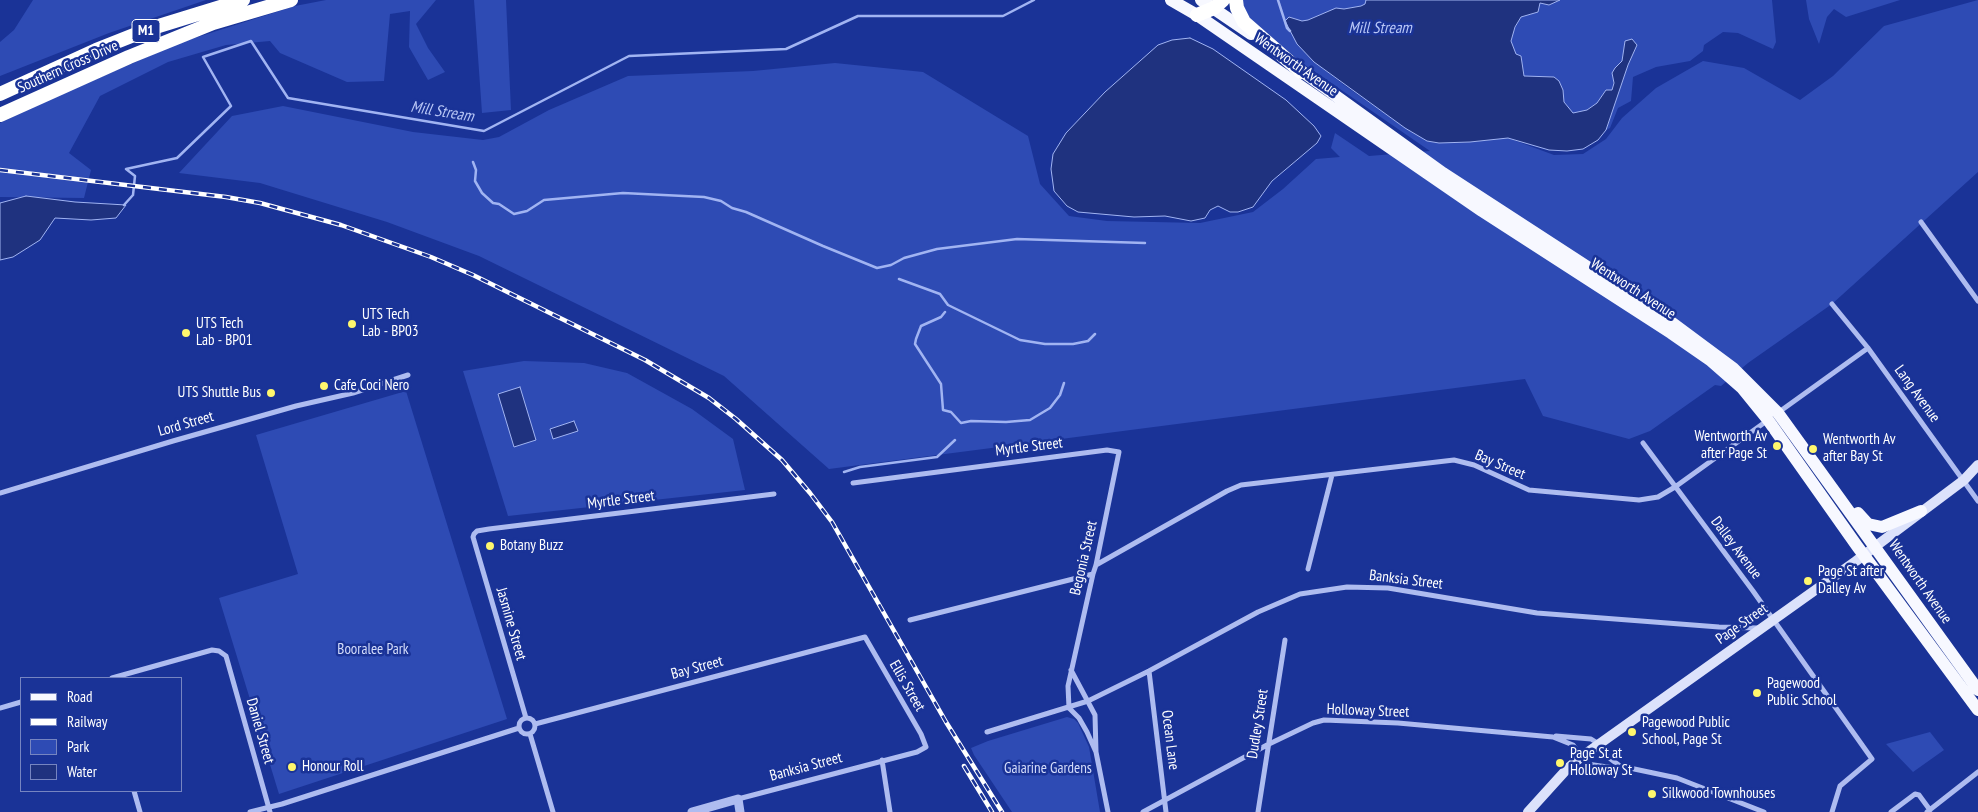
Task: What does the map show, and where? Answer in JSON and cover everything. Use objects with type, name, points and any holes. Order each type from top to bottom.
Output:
[{"type":"highway","name":"Southern Cross Drive","points":[[0,94],[52,69],[150,29],[243,0]]},
{"type":"highway","name":"Southern Cross Drive","points":[[0,115],[129,57],[213,23],[291,0]]},
{"type":"highway","points":[[1236,0],[1237,8],[1244,22],[1302,72]]},
{"type":"highway","points":[[1197,15],[1218,4]]},
{"type":"highway","points":[[0,107],[59,81],[129,57]]},
{"type":"highway","points":[[0,89],[52,69]]},
{"type":"main road","name":"Wentworth Avenue","points":[[1171,0],[1197,15],[1482,211],[1702,354],[1742,388],[1773,417],[1864,555],[1978,710]]},
{"type":"main road","name":"Wentworth Avenue","points":[[1201,0],[1218,4],[1302,72],[1443,173],[1663,316],[1734,368],[1835,491],[1978,690]]},
{"type":"main road","name":"Page Street","points":[[1528,812],[1567,769],[1599,744],[1864,555],[1964,480],[1978,465]]},
{"type":"main road","points":[[1835,491],[1853,505],[1864,521],[1875,527],[1886,527],[1922,511]]},
{"type":"street","points":[[1921,222],[1978,300]]},
{"type":"street","name":"Lang Avenue","points":[[1832,304],[1868,348],[1978,501]]},
{"type":"street","name":"Bay Street","points":[[1096,565],[1227,491],[1241,485],[1454,460],[1474,465],[1529,490],[1638,500],[1658,497],[1675,487],[1868,348]]},
{"type":"street","name":"Lord Street","points":[[0,493],[296,406],[353,393],[408,375]]},
{"type":"street","name":"Dalley Avenue","points":[[1643,443],[1872,759],[1840,786],[1832,812]]},
{"type":"street","name":"Myrtle Street","points":[[853,483],[1107,450],[1118,452]]},
{"type":"street","name":"Begonia Street","points":[[1070,708],[1068,686],[1071,670],[1092,574],[1096,565],[1118,452]]},
{"type":"street","points":[[1308,569],[1332,475]]},
{"type":"street","name":"Myrtle Street","points":[[473,537],[477,531],[489,529],[774,494]]},
{"type":"street","name":"Jasmine Street","points":[[473,537],[526,718]]},
{"type":"street","points":[[910,620],[1092,574]]},
{"type":"street","name":"Banksia Street","points":[[987,732],[1088,701],[1149,671],[1258,612],[1300,594],[1347,587],[1388,588],[1537,613],[1719,627],[1761,628]]},
{"type":"street","name":"Bay Street","points":[[535,724],[865,637]]},
{"type":"street","name":"Ellis Street","points":[[865,637],[921,734],[926,747]]},
{"type":"street","name":"Dudley Street","points":[[1258,812],[1285,640]]},
{"type":"street","name":"Daniel Street","points":[[116,677],[212,650],[219,651],[226,656],[270,809]]},
{"type":"street","points":[[1071,670],[1095,715],[1096,752],[1108,812]]},
{"type":"street","name":"Ocean Lane","points":[[1149,671],[1166,812]]},
{"type":"street","points":[[0,708],[20,702]]},
{"type":"street","points":[[1070,708],[1083,725],[1096,752]]},
{"type":"street","points":[[526,718],[532,719],[535,724],[535,728],[530,734],[523,733],[519,728],[520,721],[526,718]]},
{"type":"street","name":"Holloway Street","points":[[1143,812],[1267,745],[1313,723],[1324,720],[1398,723],[1553,737],[1565,736],[1587,738],[1599,744]]},
{"type":"street","points":[[250,812],[270,809],[519,728]]},
{"type":"street","points":[[530,734],[553,812]]},
{"type":"street","name":"Holloway Street","points":[[1553,737],[1573,745],[1587,764],[1614,768],[1620,766],[1683,779],[1764,812]]},
{"type":"street","points":[[1599,744],[1608,758],[1620,766]]},
{"type":"street","name":"Banksia Street","points":[[692,812],[917,752],[926,747]]},
{"type":"street","points":[[882,760],[890,812]]},
{"type":"street","points":[[1891,812],[1915,794],[1919,795],[1928,811],[1978,772]]},
{"type":"street","points":[[134,792],[140,812]]},
{"type":"street","points":[[738,799],[740,812]]},
{"type":"green space","points":[[33,0],[206,0],[109,33],[0,76],[0,42],[14,30]]},
{"type":"green space","points":[[326,0],[436,0],[416,24],[428,48],[445,72],[428,80],[409,47],[410,11],[390,14],[384,81],[347,82],[280,53],[270,41],[226,45],[168,62],[100,96],[69,153],[91,170],[84,198],[0,197],[0,123],[179,43],[295,6]]},
{"type":"green space","points":[[474,0],[506,0],[511,110],[482,113]]},
{"type":"green space","points":[[1240,0],[1388,0],[1305,53],[1344,85],[1405,128],[1427,141],[1439,143],[1470,142],[1508,138],[1554,155],[1583,154],[1606,139],[1622,118],[1656,88],[1703,61],[1744,68],[1800,100],[1833,76],[1884,26],[1978,0],[1978,172],[1832,304],[1748,363],[1721,386],[1715,385],[1650,431],[1629,439],[1543,416],[1525,379],[829,469],[724,376],[479,256],[387,222],[260,183],[179,173],[232,116],[283,106],[413,132],[483,140],[499,137],[549,110],[628,76],[753,71],[835,63],[923,72],[1028,136],[1040,184],[1069,216],[1107,221],[1200,223],[1253,212],[1283,189],[1316,159],[1340,157],[1331,148],[1335,133],[1369,156],[1430,151],[1302,63],[1244,16]]},
{"type":"green space","points":[[1560,0],[1772,0],[1776,42],[1773,49],[1738,33],[1723,32],[1704,45],[1703,51],[1690,61],[1656,67],[1633,77],[1631,101],[1618,108],[1610,128],[1606,130],[1628,65],[1637,45],[1625,41],[1622,61],[1614,76],[1612,90],[1606,90],[1597,103],[1587,110],[1577,113],[1573,113],[1564,102],[1563,90],[1554,77],[1524,76],[1521,56],[1516,54],[1512,47],[1513,32],[1521,17],[1538,12],[1540,3],[1549,5]]},
{"type":"green space","points":[[1806,0],[1900,0],[1846,17],[1834,9],[1827,17],[1819,44],[1809,19]]},
{"type":"green space","points":[[524,361],[584,363],[627,373],[692,409],[733,439],[745,490],[508,516],[463,371]]},
{"type":"green space","name":"Booralee Park","points":[[406,391],[507,719],[279,794],[219,598],[298,574],[256,435]]},
{"type":"green space","name":"Gaiarine Gardens","points":[[1067,717],[1074,719],[1078,723],[1089,747],[1100,812],[1012,812],[971,748]]},
{"type":"green space","points":[[1930,732],[1944,750],[1913,772],[1886,744]]},
{"type":"water","points":[[1366,0],[1560,0],[1549,5],[1540,3],[1538,12],[1521,17],[1515,27],[1511,41],[1516,54],[1521,56],[1524,76],[1554,77],[1559,81],[1563,90],[1564,102],[1573,113],[1587,110],[1597,103],[1606,90],[1612,90],[1614,83],[1612,73],[1622,61],[1625,41],[1632,39],[1637,45],[1628,65],[1606,130],[1598,140],[1583,149],[1567,151],[1549,150],[1508,138],[1439,143],[1427,141],[1405,128],[1314,62],[1297,44],[1285,21],[1289,17],[1302,21],[1308,20],[1336,8],[1344,9],[1361,6],[1365,4]]},
{"type":"water","points":[[1190,38],[1213,49],[1286,100],[1314,126],[1321,136],[1317,143],[1272,181],[1253,207],[1238,212],[1230,212],[1218,206],[1210,210],[1205,218],[1191,221],[1165,216],[1134,217],[1078,212],[1067,206],[1054,191],[1051,169],[1053,154],[1066,133],[1105,92],[1158,45],[1172,40]]},
{"type":"water","points":[[26,196],[75,202],[126,205],[116,218],[91,220],[55,218],[40,240],[13,257],[0,260],[0,203]]},
{"type":"water","points":[[520,387],[536,440],[514,447],[498,394]]},
{"type":"water","points":[[574,421],[578,431],[553,439],[550,429]]},
{"type":"waterway","name":"Mill Stream","points":[[124,205],[133,195],[135,176],[126,169],[177,158],[231,106],[203,57],[251,41],[288,98],[484,131],[629,56],[786,49],[858,16],[1003,16],[1034,0]]},
{"type":"waterway","name":"Mill Stream","points":[[1278,0],[1287,28],[1290,31]]},
{"type":"waterway","points":[[473,162],[476,170],[475,181],[482,193],[493,203],[499,204],[514,214],[527,211],[544,200],[623,193],[704,197],[721,201],[732,208],[746,212],[877,268],[937,249],[1017,239],[1145,243]]},
{"type":"waterway","points":[[899,279],[940,294],[948,305],[1020,340],[1045,344],[1073,344],[1088,341],[1095,334]]},
{"type":"waterway","points":[[945,312],[941,317],[921,326],[915,344],[941,384],[943,410],[951,412],[961,423],[971,421],[1006,422],[1030,420],[1050,408],[1060,395],[1064,383]]},
{"type":"waterway","points":[[844,472],[860,467],[937,457],[955,440]]},
{"type":"railway","points":[[0,170],[226,197],[260,203],[341,225],[431,257],[473,275],[645,360],[709,398],[782,460],[832,522],[946,722],[1002,812]]},
{"type":"railway","points":[[964,766],[992,812]]},
{"type":"place","name":"UTS Tech Lab - BP03","points":[[352,324]]},
{"type":"place","name":"UTS Tech Lab - BP01","points":[[186,333]]},
{"type":"place","name":"Cafe Coci Nero","points":[[324,386]]},
{"type":"place","name":"UTS Shuttle Bus","points":[[271,393]]},
{"type":"place","name":"Wentworth Av after Page St","points":[[1777,446]]},
{"type":"place","name":"Wentworth Av after Bay St","points":[[1813,449]]},
{"type":"place","name":"Botany Buzz","points":[[490,546]]},
{"type":"place","name":"Page St after Dalley Av","points":[[1808,581]]},
{"type":"place","name":"Pagewood Public School","points":[[1757,693]]},
{"type":"place","name":"Pagewood Public School, Page St","points":[[1632,732]]},
{"type":"place","name":"Page St at Holloway St","points":[[1560,763]]},
{"type":"place","name":"Honour Roll","points":[[292,767]]},
{"type":"place","name":"Silkwood Townhouses","points":[[1652,794]]}]
